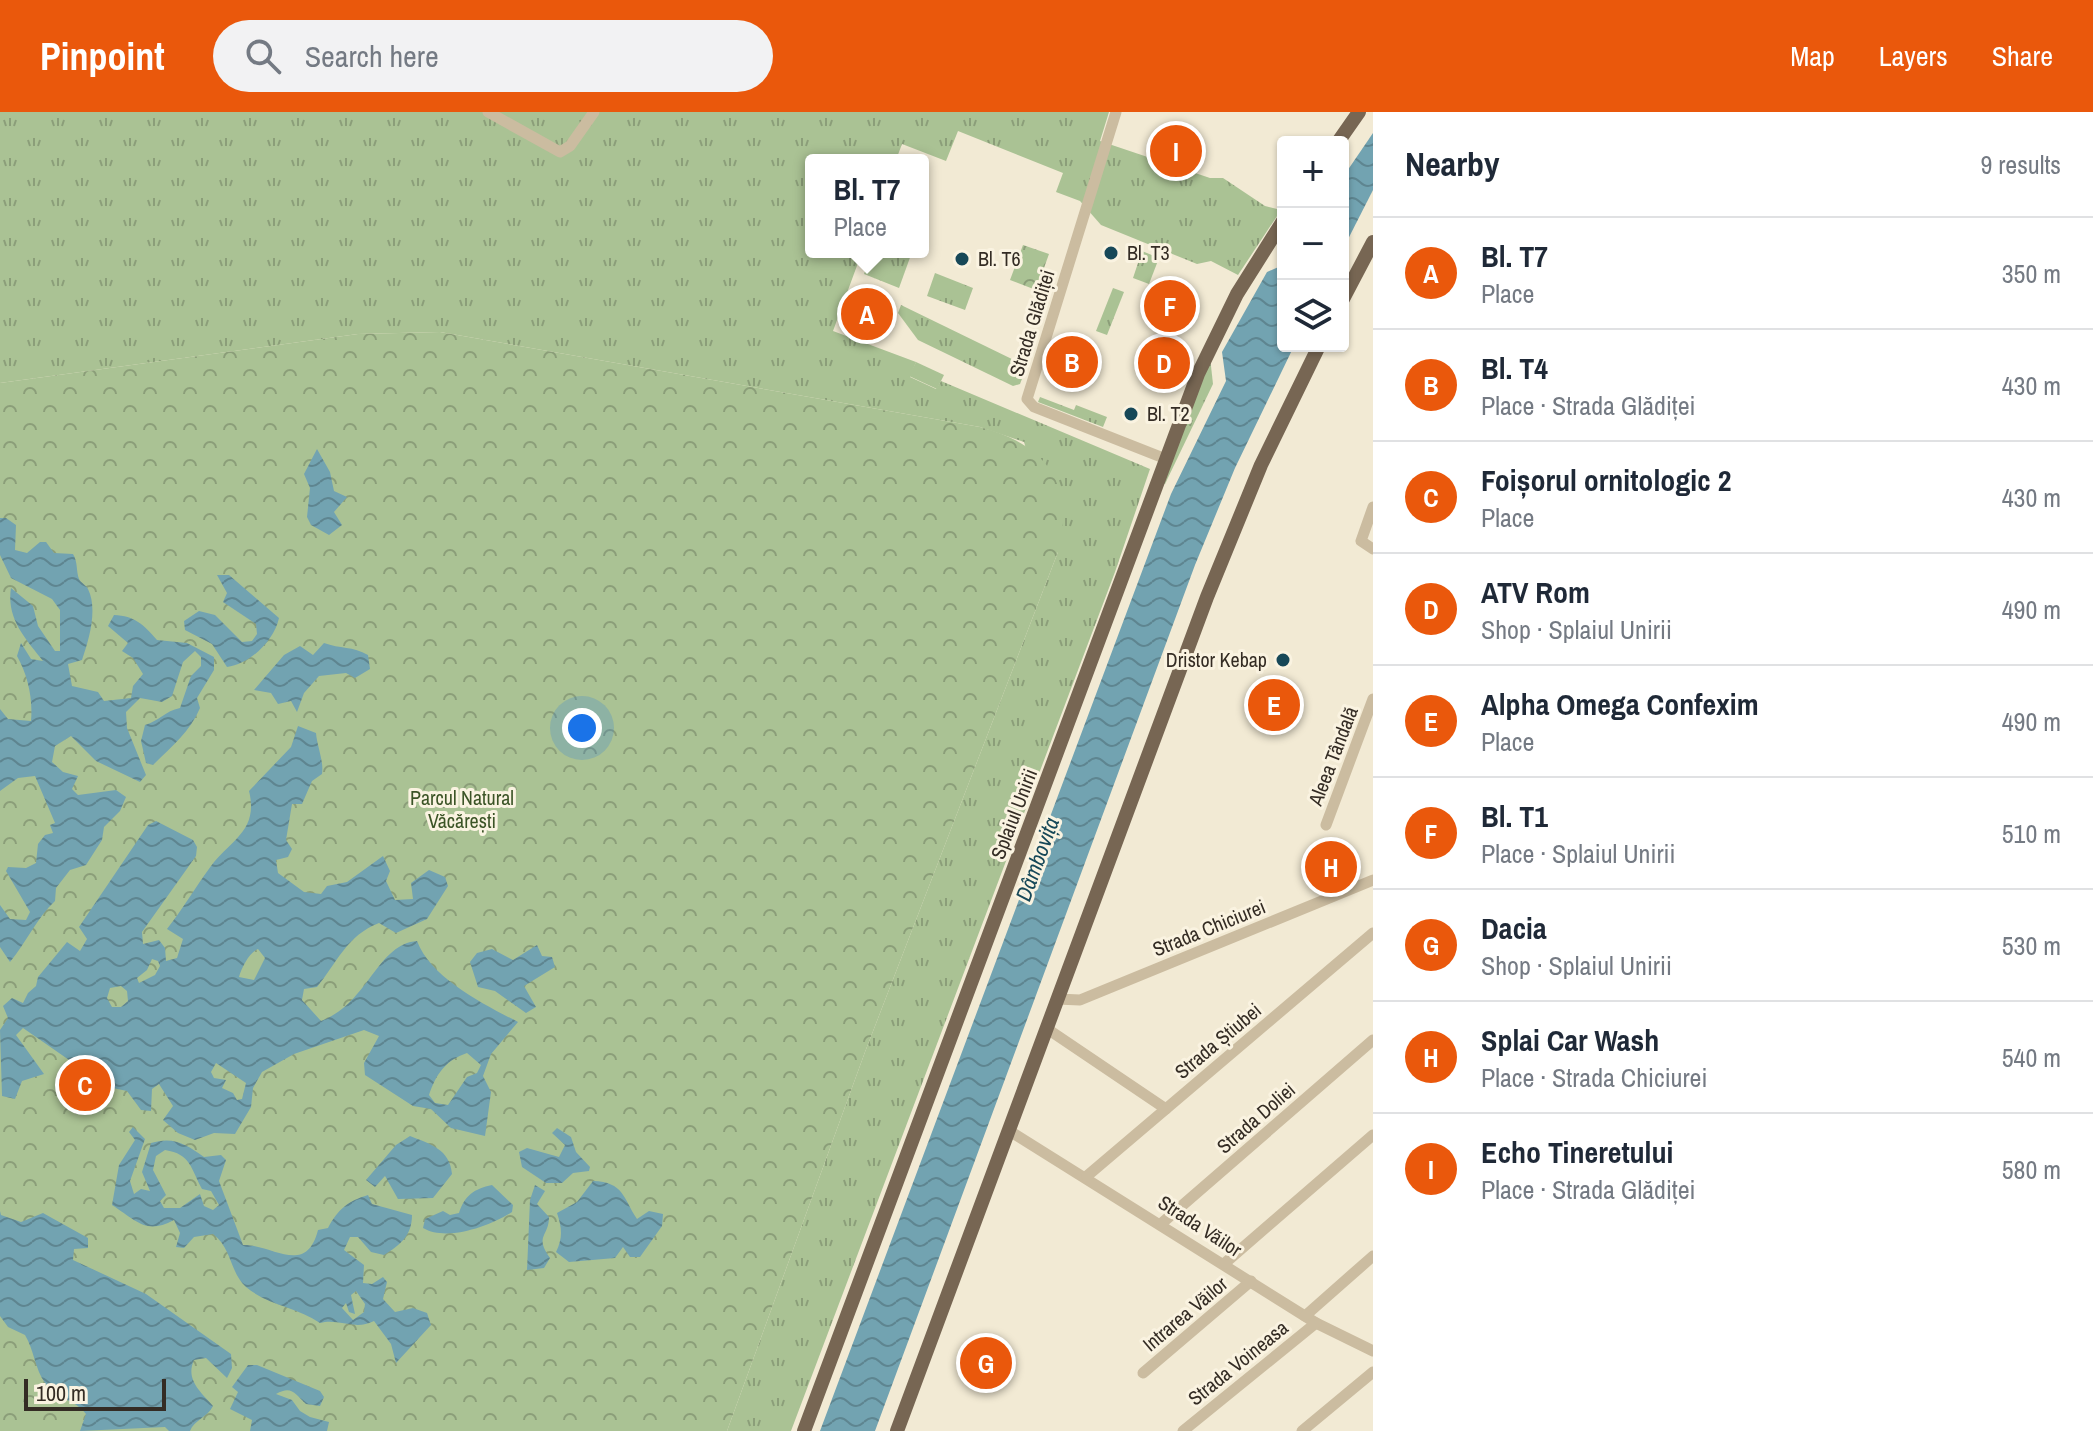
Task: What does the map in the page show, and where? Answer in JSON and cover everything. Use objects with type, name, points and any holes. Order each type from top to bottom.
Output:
[{"type":"main road","points":[[1342,136],[1359,112]]},
{"type":"main road","name":"Splaiul Unirii","points":[[804,1431],[1209,348],[1277,231]]},
{"type":"main road","points":[[1349,288],[1373,242]]},
{"type":"main road","points":[[901,1430],[1008,1130],[1249,493],[1316,352]]},
{"type":"street","points":[[488,112],[560,152],[570,146],[594,112]]},
{"type":"street","name":"Strada Glădiței","points":[[1116,112],[1027,399],[1034,407],[1166,459]]},
{"type":"street","points":[[1373,507],[1361,541],[1373,549]]},
{"type":"street","name":"Aleea Tândală","points":[[1326,825],[1369,724],[1373,699]]},
{"type":"street","name":"Strada Chiciurei","points":[[1057,999],[1080,1000],[1373,880]]},
{"type":"street","name":"Strada Știubei","points":[[1087,1176],[1373,933]]},
{"type":"street","points":[[1046,1028],[1166,1109]]},
{"type":"street","name":"Strada Doliei","points":[[1162,1223],[1373,1040]]},
{"type":"street","name":"Strada Văilor","points":[[1008,1130],[1162,1223],[1311,1320],[1373,1351]]},
{"type":"street","points":[[1225,1263],[1373,1135]]},
{"type":"street","name":"Strada Voineasa","points":[[1183,1431],[1311,1320],[1373,1256]]},
{"type":"street","name":"Intrarea Văilor","points":[[1143,1373],[1251,1281]]},
{"type":"street","points":[[1302,1431],[1373,1372]]},
{"type":"green space","points":[[0,112],[1109,112],[1100,141],[1210,178],[1223,178],[1265,206],[1277,209],[1277,216],[1238,275],[1211,261],[1197,264],[1101,225],[1080,201],[1056,192],[1063,173],[958,131],[946,161],[902,144],[898,154],[805,154],[805,258],[860,258],[833,331],[916,362],[910,377],[936,389],[941,381],[1150,469],[1115,572],[791,1431],[727,1431],[865,1052],[1058,552],[1024,442],[980,427],[440,332],[358,334],[0,383]]},
{"type":"green space","points":[[1023,245],[1049,254],[1036,290],[1010,280]]},
{"type":"green space","points":[[1142,251],[1159,258],[1149,284],[1133,278]]},
{"type":"green space","points":[[870,258],[910,258],[899,288],[864,274]]},
{"type":"green space","points":[[935,273],[973,288],[965,310],[927,296]]},
{"type":"green space","points":[[1113,288],[1124,292],[1107,335],[1096,331]]},
{"type":"green space","points":[[901,305],[1020,363],[1025,371],[1020,384],[1013,386],[918,340],[898,313]]},
{"type":"green space","name":"Parcul Natural Văcărești","points":[[440,332],[980,427],[1003,434],[1038,456],[1050,470],[1063,506],[1058,552],[865,1052],[727,1431],[0,1431],[0,383],[358,334]]},
{"type":"green space","points":[[1209,348],[1213,384],[1165,484],[1158,482]]},
{"type":"green space","points":[[916,362],[944,375],[937,389],[909,376]]},
{"type":"green space","points":[[1040,397],[1074,410],[1076,405],[1107,417],[1103,427],[1038,402]]},
{"type":"water","points":[[1373,133],[1373,190],[1349,237],[1349,208],[1349,168]]},
{"type":"water","name":"Dâmbovița","points":[[1277,268],[1277,352],[1291,352],[1235,468],[1195,565],[875,1431],[820,1431],[1171,494],[1226,381],[1222,352],[1267,272]]},
{"type":"water","points":[[317,449],[330,472],[334,491],[347,497],[334,512],[342,525],[329,535],[311,525],[307,517],[310,488],[304,474]]},
{"type":"water","points":[[0,518],[6,518],[16,525],[15,550],[27,553],[40,542],[46,542],[54,553],[73,554],[75,557],[79,579],[91,597],[92,615],[82,660],[68,664],[72,686],[98,692],[104,701],[131,698],[133,686],[143,674],[133,658],[122,651],[128,643],[108,626],[114,615],[138,622],[157,640],[187,643],[214,657],[214,670],[197,698],[200,708],[196,717],[180,739],[153,765],[146,763],[141,741],[145,725],[180,708],[191,676],[201,666],[201,657],[195,651],[183,662],[172,696],[162,702],[140,698],[126,712],[127,728],[146,775],[140,782],[96,761],[71,736],[55,746],[52,762],[63,772],[78,776],[72,789],[78,795],[116,790],[126,797],[120,811],[104,827],[102,840],[86,865],[70,870],[56,888],[55,901],[10,962],[0,947],[0,905],[10,919],[26,920],[30,912],[6,871],[8,867],[26,868],[36,863],[38,844],[45,835],[53,833],[50,825],[55,823],[35,776],[18,778],[0,791],[0,709],[8,719],[31,721],[29,687],[17,656],[21,643],[31,659],[43,661],[14,619],[11,588],[33,606],[38,626],[55,651],[60,651],[60,610],[52,599],[11,578],[0,555]]},
{"type":"water","points":[[217,575],[229,575],[279,618],[272,635],[260,650],[244,661],[227,667],[212,644],[185,630],[184,621],[199,611],[215,615],[242,642],[252,641],[257,634],[256,624],[223,602],[227,593]]},
{"type":"water","points":[[324,643],[368,655],[370,669],[355,678],[346,673],[319,676],[304,693],[297,712],[291,701],[278,704],[271,693],[254,690],[284,655],[300,646],[313,655]]},
{"type":"water","points":[[298,726],[316,733],[322,774],[312,781],[302,804],[292,804],[286,840],[292,849],[288,857],[276,860],[278,873],[304,892],[321,894],[327,886],[347,882],[383,856],[390,871],[386,881],[395,900],[413,899],[411,883],[429,870],[445,877],[448,886],[427,919],[396,933],[379,923],[358,935],[317,987],[304,989],[302,1000],[321,1021],[337,1013],[392,952],[417,941],[434,967],[446,978],[474,998],[518,1022],[491,1054],[483,1076],[491,1092],[485,1136],[451,1128],[431,1109],[413,1106],[365,1075],[364,1063],[379,1036],[364,1030],[294,1054],[262,1072],[253,1088],[251,1107],[235,1134],[214,1133],[195,1140],[178,1133],[163,1120],[173,1106],[159,1084],[152,1089],[151,1111],[141,1110],[127,1091],[108,1087],[23,1028],[16,1035],[44,1074],[22,1081],[15,1099],[2,1096],[0,1030],[8,1018],[3,1006],[12,998],[23,1003],[36,986],[38,977],[67,942],[80,951],[87,939],[79,927],[148,825],[156,821],[193,840],[197,847],[196,856],[142,932],[143,944],[159,940],[165,948],[166,961],[177,958],[183,939],[167,929],[218,857],[241,834],[250,816],[249,791],[291,747]],"holes":[[[258,949],[265,958],[254,980],[239,977],[246,961]],[[152,959],[158,961],[160,966],[155,975],[139,983],[137,978],[147,970]],[[121,986],[127,991],[128,1001],[121,1007],[112,1007],[107,998],[110,988]],[[467,1053],[481,1065],[477,1073],[467,1077],[448,1105],[435,1103],[429,1095],[432,1087],[439,1074],[453,1060]],[[216,1063],[246,1083],[242,1099],[237,1100],[233,1093],[222,1088],[226,1080],[214,1078],[211,1072]]]},
{"type":"water","points":[[537,945],[542,956],[552,957],[555,967],[524,986],[536,1007],[526,1013],[495,991],[478,987],[470,962],[477,953],[492,949],[513,960]]},
{"type":"water","points":[[133,1127],[145,1139],[130,1181],[134,1194],[141,1189],[150,1191],[142,1172],[151,1143],[173,1141],[204,1157],[221,1155],[226,1160],[219,1181],[243,1245],[287,1255],[305,1252],[313,1244],[318,1230],[328,1228],[349,1203],[368,1195],[372,1204],[412,1215],[410,1229],[404,1239],[384,1255],[371,1252],[358,1237],[350,1237],[344,1250],[364,1265],[363,1283],[372,1284],[383,1277],[387,1282],[383,1299],[395,1312],[413,1308],[427,1313],[431,1325],[396,1363],[391,1344],[374,1321],[360,1325],[320,1323],[246,1287],[224,1246],[213,1234],[194,1237],[184,1248],[176,1247],[180,1233],[174,1220],[156,1226],[135,1221],[112,1205],[119,1165],[135,1140],[129,1132]],"holes":[[[165,1150],[185,1159],[202,1189],[211,1191],[219,1205],[213,1210],[204,1206],[200,1194],[180,1208],[164,1208],[160,1201],[166,1195],[153,1170],[156,1156]],[[356,1291],[365,1304],[364,1312],[353,1320],[342,1308],[346,1303],[349,1312],[355,1314],[351,1295]]]},
{"type":"water","points":[[557,1128],[571,1137],[576,1152],[590,1167],[589,1171],[573,1173],[562,1183],[546,1183],[522,1167],[519,1152],[527,1148],[559,1157],[565,1145],[552,1133]]},
{"type":"water","points":[[410,1136],[438,1149],[450,1166],[452,1174],[433,1198],[398,1199],[385,1176],[375,1187],[366,1180],[396,1145]]},
{"type":"water","points":[[593,1181],[617,1188],[637,1219],[649,1211],[663,1214],[662,1226],[640,1257],[630,1257],[623,1247],[615,1258],[569,1262],[556,1252],[561,1233],[557,1213],[577,1202]]},
{"type":"water","points":[[492,1185],[513,1205],[512,1212],[480,1227],[456,1233],[433,1232],[423,1228],[425,1219],[443,1211],[450,1215],[459,1213],[471,1194]]},
{"type":"water","points":[[535,1185],[545,1191],[537,1204],[549,1217],[543,1245],[550,1258],[544,1268],[527,1270],[530,1200]]},
{"type":"water","points":[[0,1211],[1,1215],[21,1222],[43,1213],[88,1238],[88,1248],[74,1249],[73,1260],[146,1294],[231,1354],[232,1368],[227,1378],[206,1358],[194,1360],[193,1380],[213,1406],[190,1431],[169,1431],[165,1427],[80,1431],[86,1414],[49,1389],[25,1335],[8,1327],[0,1316]]},
{"type":"water","points":[[248,1365],[257,1365],[320,1391],[324,1397],[320,1406],[306,1404],[290,1391],[276,1394],[292,1400],[300,1411],[310,1417],[329,1422],[327,1431],[250,1431],[252,1420],[230,1409],[238,1392],[232,1387]]},
{"type":"place","name":"Echo Tineretului","points":[[1176,151]]},
{"type":"place","name":"Bl. T3","points":[[1111,253]]},
{"type":"place","name":"Bl. T6","points":[[962,259]]},
{"type":"place","name":"Bl. T1","points":[[1170,306]]},
{"type":"place","name":"Bl. T7","points":[[867,314]]},
{"type":"place","name":"Bl. T4","points":[[1072,362]]},
{"type":"place","name":"ATV Rom","points":[[1164,363]]},
{"type":"place","name":"Bl. T2","points":[[1131,414]]},
{"type":"place","name":"Dristor Kebap","points":[[1283,660]]},
{"type":"place","name":"Alpha Omega Confexim","points":[[1274,705]]},
{"type":"place","name":"Splai Car Wash","points":[[1331,867]]},
{"type":"place","name":"Foișorul ornitologic 2","points":[[85,1085]]},
{"type":"place","name":"Dacia","points":[[986,1363]]}]
